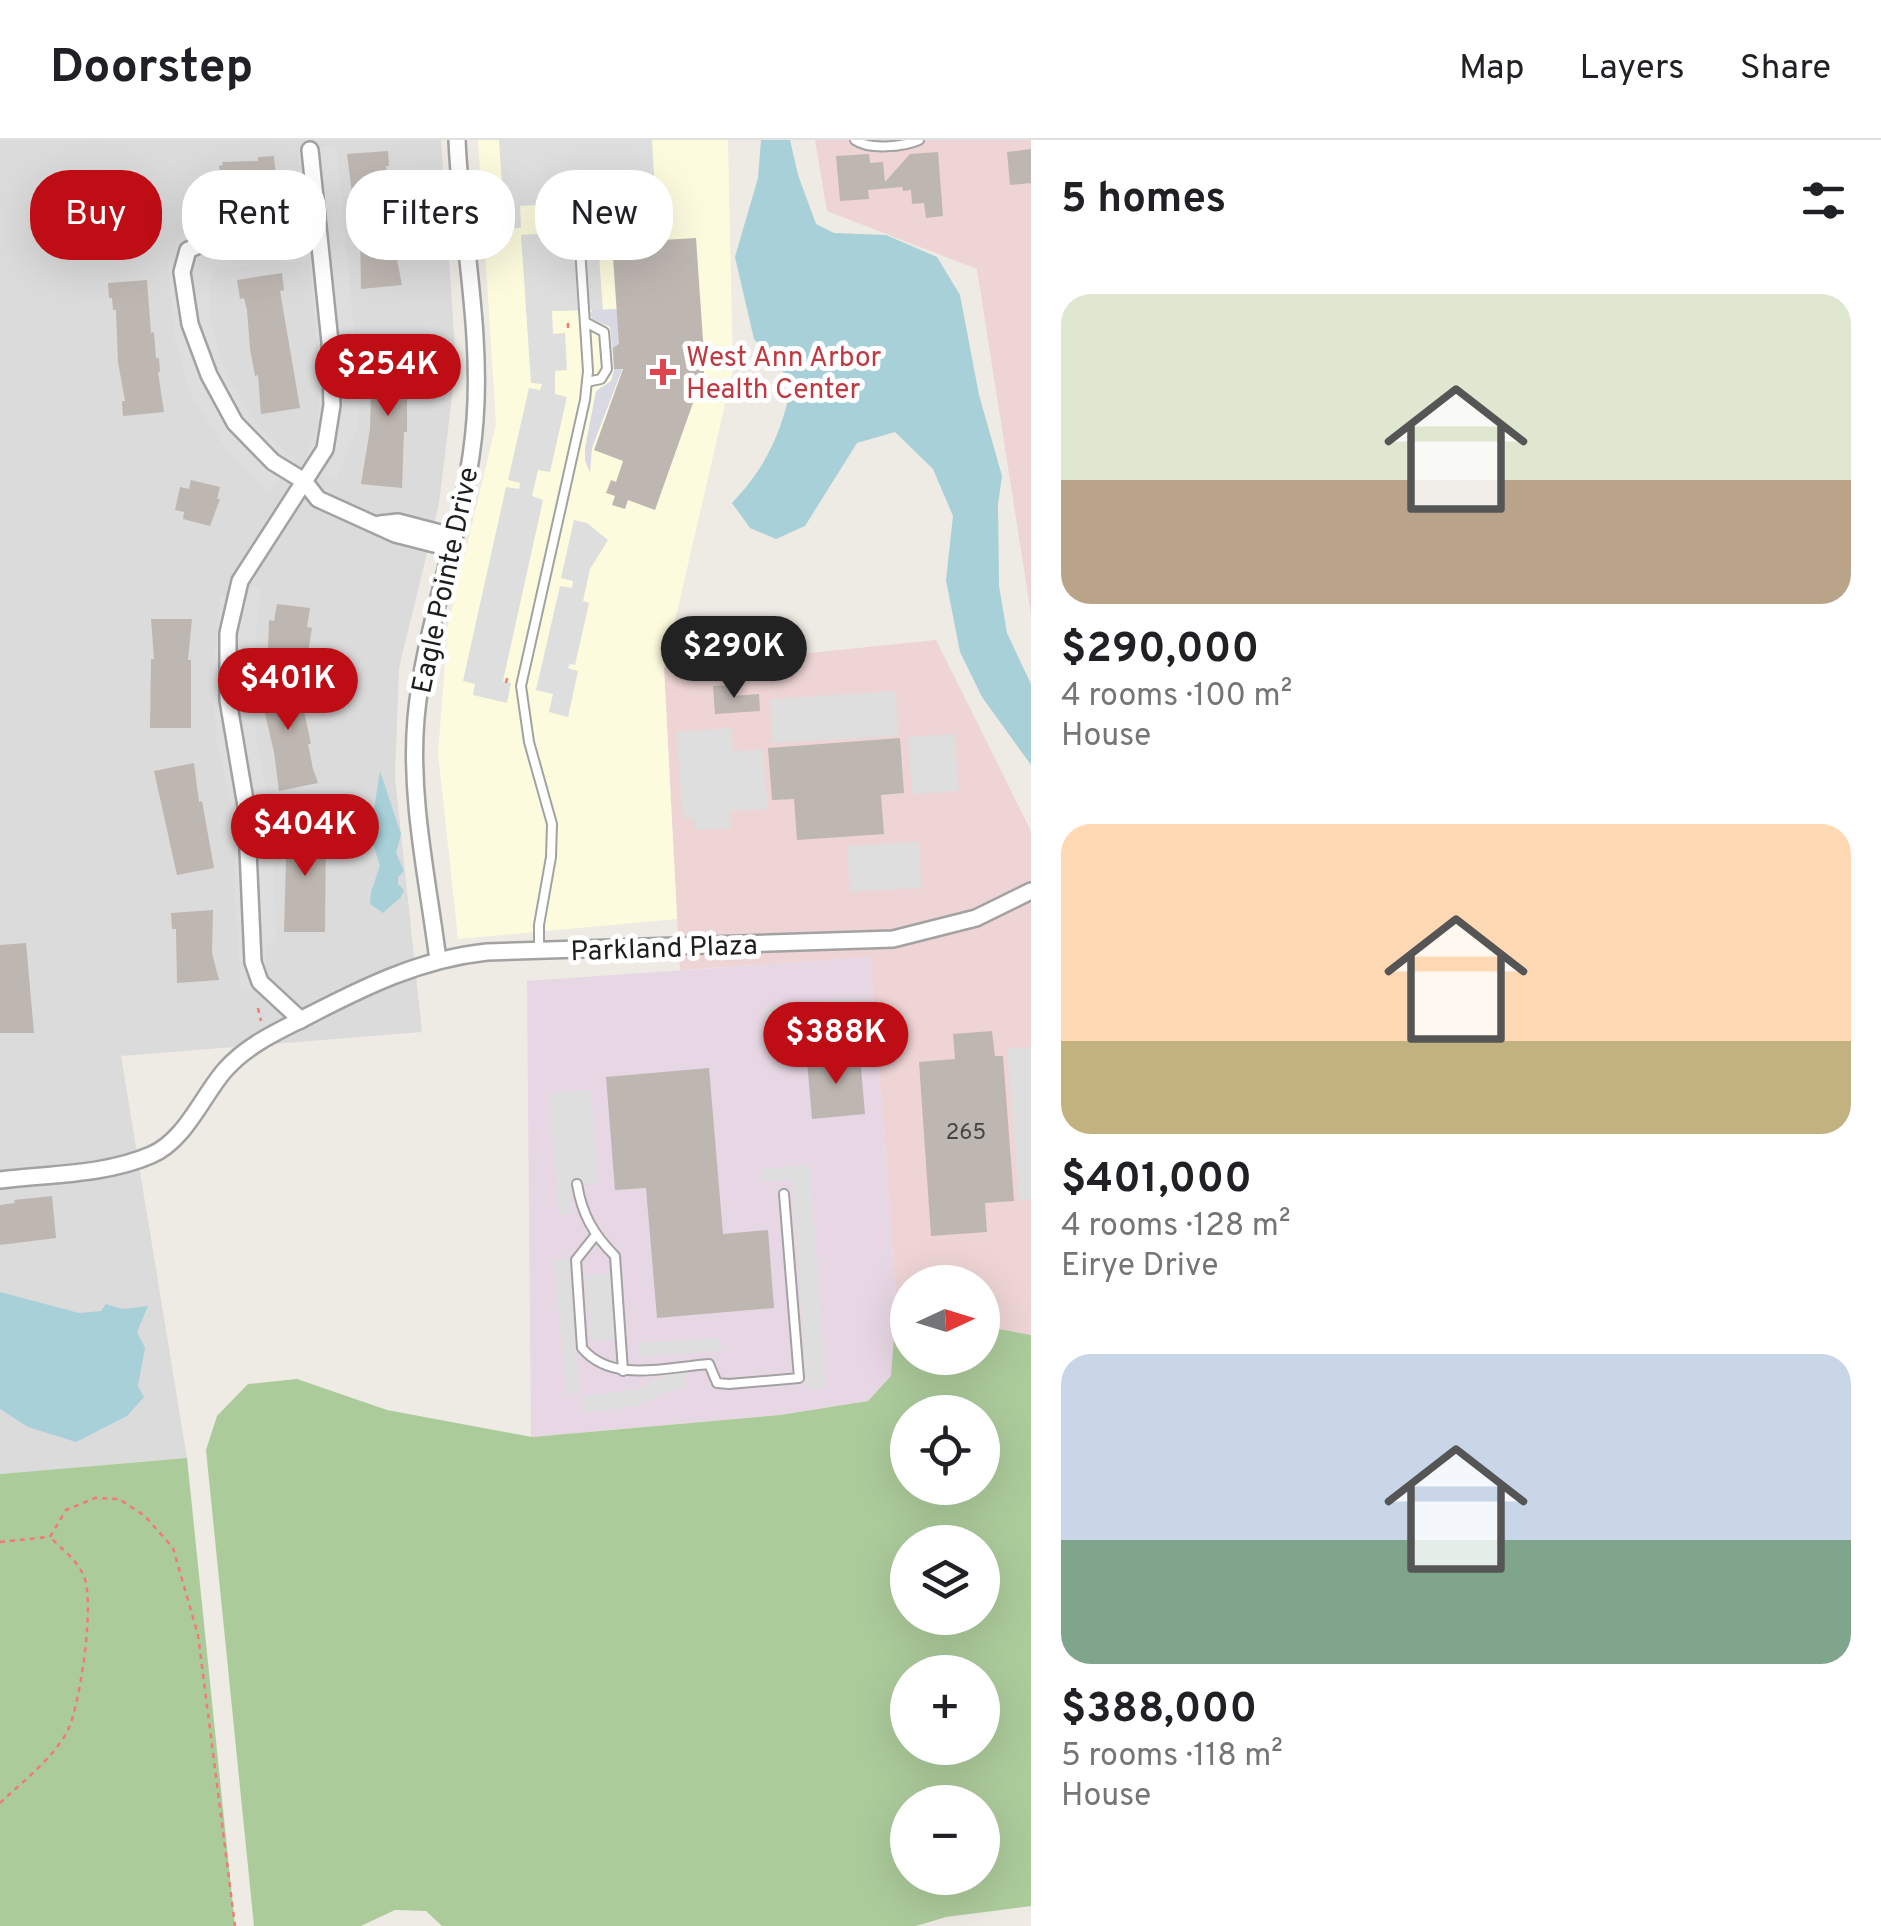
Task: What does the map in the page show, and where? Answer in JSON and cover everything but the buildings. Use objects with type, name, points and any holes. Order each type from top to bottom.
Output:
[{"type":"street","name":"Eagle Pointe Drive","points":[[438,960],[415,776],[416,719],[424,656],[466,479],[475,422],[476,364],[457,140]]},
{"type":"street","points":[[310,150],[312,170]]},
{"type":"street","points":[[185,260],[182,272],[190,324],[209,375],[235,423],[273,462],[304,482],[318,499],[380,524],[398,522],[451,542]]},
{"type":"street","points":[[300,1020],[260,982],[253,962],[246,806],[228,700],[228,633],[240,581],[325,449],[332,405],[321,260]]},
{"type":"street","name":"Parkland Plaza","points":[[0,1180],[106,1168],[154,1154],[196,1115],[225,1070],[264,1037],[366,985],[438,960],[487,952],[893,938],[976,918],[1031,891]]},
{"type":"lane","points":[[855,140],[865,146],[912,144],[919,140]]},
{"type":"lane","points":[[539,950],[552,824],[529,742],[521,686],[587,382],[581,260]]},
{"type":"lane","points":[[585,322],[604,332],[607,370],[602,379],[587,382]]},
{"type":"lane","points":[[576,1184],[595,1236],[615,1256],[623,1370]]},
{"type":"lane","points":[[595,1236],[576,1260],[582,1348],[604,1367],[623,1370],[708,1364],[717,1382],[799,1378],[784,1194]]},
{"type":"path","points":[[568,324],[568,333]]},
{"type":"path","points":[[506,683],[508,675]]},
{"type":"path","points":[[50,1537],[66,1510],[95,1498],[119,1499],[145,1516],[173,1548],[198,1636],[235,1926]]},
{"type":"path","points":[[0,1542],[50,1537]]},
{"type":"path","points":[[0,1804],[45,1761],[69,1729],[88,1634],[88,1589],[82,1572],[50,1537]]},
{"type":"shaded area","points":[[0,140],[441,140],[443,170],[346,170],[346,260],[449,260],[456,363],[439,504],[399,668],[395,777],[422,1032],[121,1056],[187,1458],[0,1474]]},
{"type":"shaded area","points":[[478,140],[728,140],[733,370],[664,668],[677,919],[458,939],[438,753],[448,625],[496,424],[486,260],[515,260],[515,170],[480,170]]},
{"type":"shaded area","points":[[499,140],[652,140],[654,170],[535,170],[535,205],[520,206],[521,228],[515,228],[515,170],[501,170]]},
{"type":"shaded area","points":[[815,140],[1031,140],[1031,614],[977,269],[827,211]]},
{"type":"shaded area","points":[[336,145],[360,390],[358,427],[336,481],[303,466],[318,424],[320,378],[309,261],[216,269],[210,281],[211,321],[225,370],[255,423],[295,461],[270,492],[225,448],[190,393],[175,341],[168,262],[182,235],[182,260],[326,260],[326,170],[300,170],[298,150]]},
{"type":"shaded area","points":[[535,234],[535,260],[599,260],[603,310],[552,311],[553,334],[565,333],[567,370],[555,371],[555,394],[567,397],[550,472],[538,470],[532,496],[543,500],[503,681],[511,683],[507,703],[473,695],[475,684],[463,681],[506,487],[519,489],[520,483],[508,480],[529,388],[540,390],[542,384],[531,383],[521,235]]},
{"type":"shaded area","points":[[617,309],[625,362],[592,448],[590,473],[585,448],[596,391],[611,381],[614,370],[610,327],[592,319],[590,313]]},
{"type":"shaded area","points":[[574,520],[587,523],[608,540],[590,569],[583,601],[589,603],[575,665],[568,668],[578,671],[568,717],[549,712],[553,694],[536,690],[560,586],[572,588],[573,581],[561,578]]},
{"type":"shaded area","points":[[240,581],[261,590],[252,672],[256,741],[273,817],[276,943],[265,945],[268,989],[241,990],[235,820],[217,747],[212,675],[220,596],[236,599]]},
{"type":"shaded area","points":[[936,640],[1031,831],[1031,1335],[1000,1329],[1000,1265],[894,1265],[870,957],[680,970],[664,668]]},
{"type":"shaded area","points":[[896,691],[898,736],[772,743],[770,699]]},
{"type":"shaded area","points":[[731,728],[733,751],[763,749],[768,809],[730,812],[731,828],[695,830],[694,818],[683,819],[676,732]]},
{"type":"shaded area","points":[[955,734],[959,791],[912,794],[908,737]]},
{"type":"shaded area","points":[[919,842],[921,888],[850,892],[847,846]]},
{"type":"shaded area","points":[[870,957],[894,1265],[890,1265],[892,1376],[868,1401],[780,1415],[531,1437],[527,981]]},
{"type":"shaded area","points":[[853,998],[857,1041],[769,1050],[765,1007]]},
{"type":"shaded area","points":[[1031,1047],[1031,1199],[1019,1200],[1007,1049]]},
{"type":"shaded area","points":[[591,1090],[598,1182],[570,1184],[573,1214],[559,1215],[549,1094]]},
{"type":"shaded area","points":[[810,1165],[826,1389],[807,1390],[792,1180],[761,1182],[761,1169]]},
{"type":"shaded area","points":[[568,1258],[580,1393],[566,1394],[554,1259]]},
{"type":"shaded area","points":[[611,1273],[617,1339],[591,1341],[585,1276]]},
{"type":"shaded area","points":[[720,1338],[721,1351],[639,1357],[638,1343]]},
{"type":"shaded area","points":[[684,1372],[687,1387],[667,1391],[637,1406],[584,1413],[582,1397],[638,1389],[664,1376]]},
{"type":"green space","points":[[1000,1329],[1031,1335],[1031,1906],[946,1917],[916,1926],[442,1926],[426,1911],[395,1910],[361,1926],[254,1926],[206,1450],[217,1416],[248,1384],[297,1379],[387,1410],[532,1437],[780,1415],[868,1401],[891,1376],[1000,1375]]},
{"type":"green space","points":[[187,1458],[235,1926],[0,1926],[0,1474]]},
{"type":"water","points":[[761,140],[790,140],[816,224],[834,233],[886,235],[937,257],[960,295],[979,395],[1002,476],[998,504],[999,586],[1007,633],[1031,684],[1031,765],[982,697],[960,652],[946,580],[953,516],[933,469],[895,432],[857,443],[805,526],[776,539],[750,528],[732,503],[755,476],[771,447],[792,382],[754,339],[735,257],[758,178]]},
{"type":"water","points":[[380,771],[401,834],[396,853],[404,871],[398,877],[404,890],[401,897],[383,913],[370,904],[380,866],[370,834]]},
{"type":"water","points":[[0,1292],[79,1313],[101,1311],[106,1304],[122,1309],[148,1306],[137,1332],[145,1348],[138,1386],[144,1397],[127,1416],[76,1442],[28,1427],[0,1409]]},
{"type":"place","name":"West Ann Arbor Health Center","points":[[663,372]]}]
